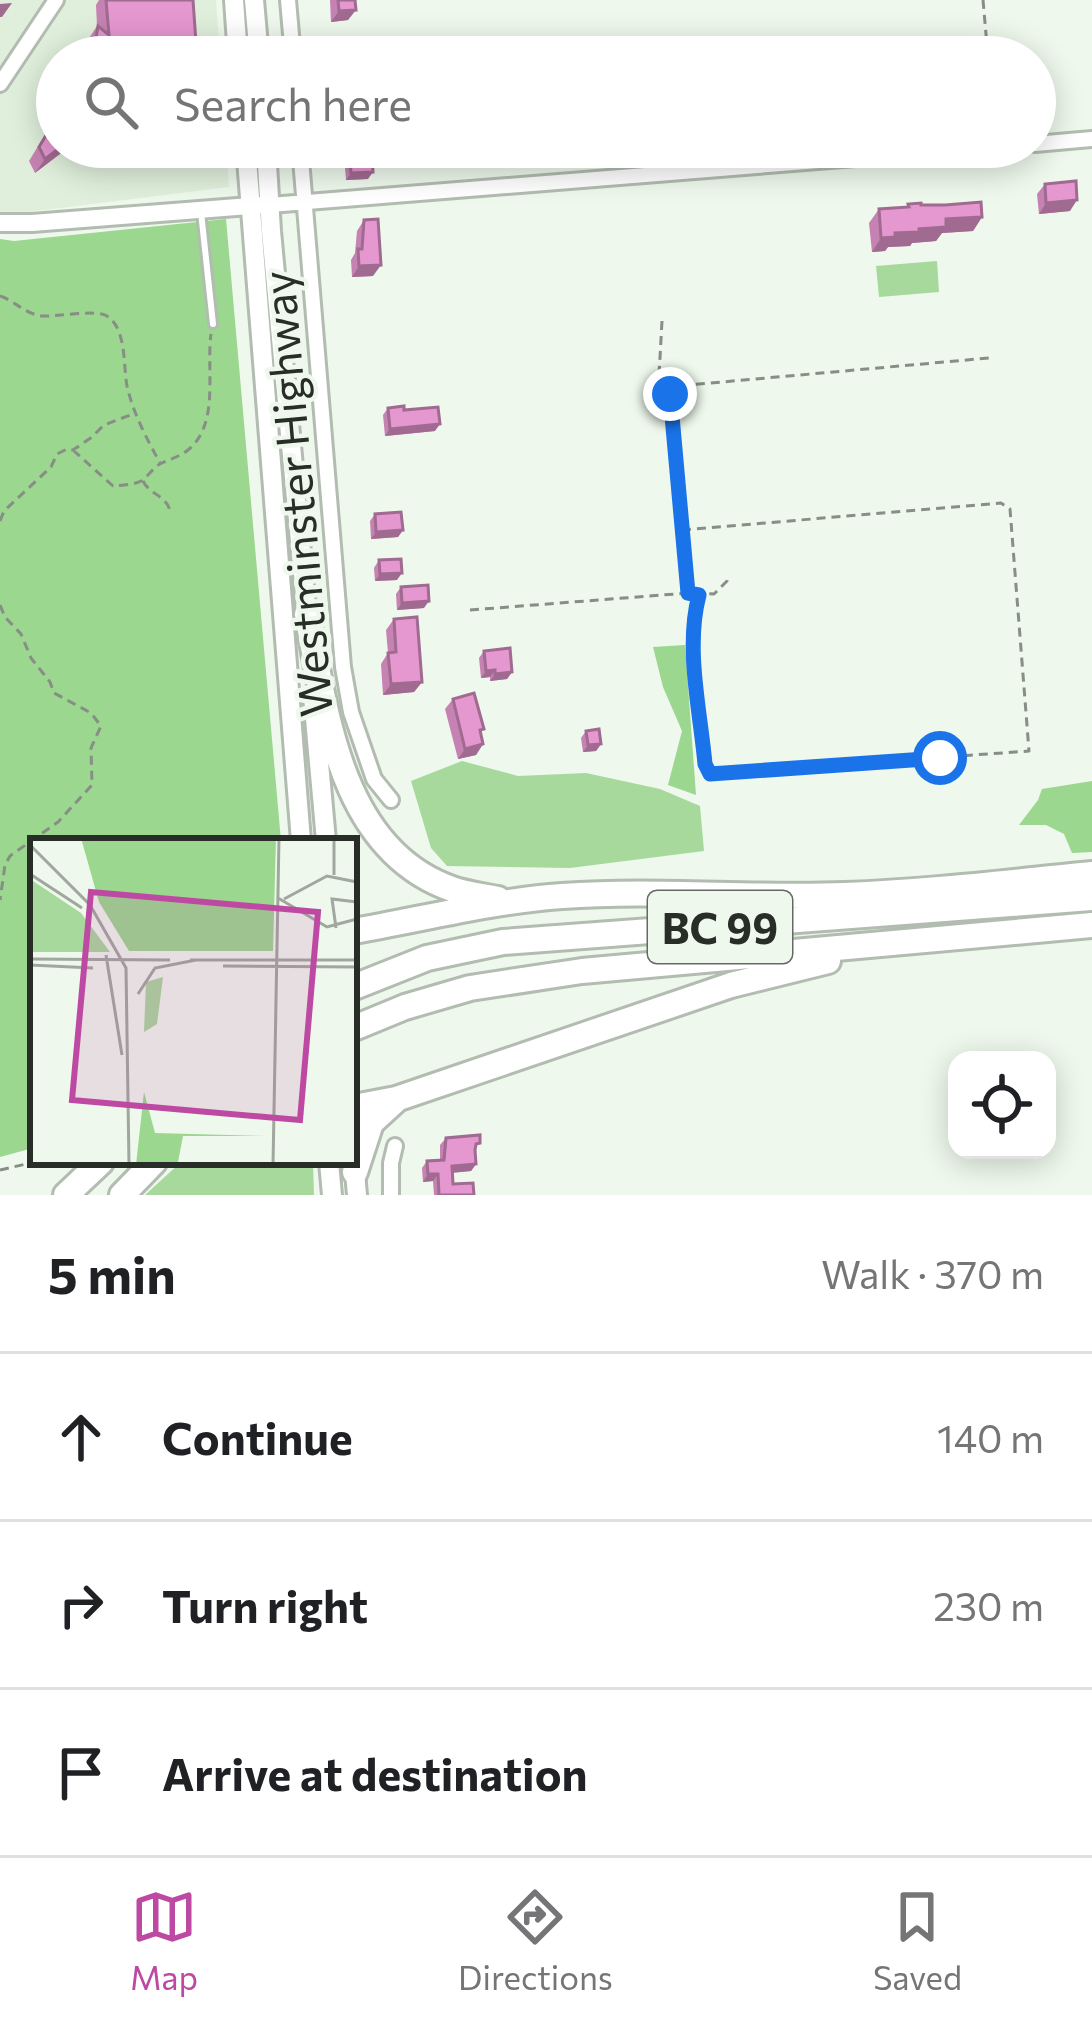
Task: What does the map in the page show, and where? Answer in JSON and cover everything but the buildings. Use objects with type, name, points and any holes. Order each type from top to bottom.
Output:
[{"type":"highway","points":[[307,614],[333,742],[355,798],[388,846],[413,869],[451,889],[512,902]]},
{"type":"highway","points":[[357,931],[512,902],[615,893],[846,895],[1092,874]]},
{"type":"highway","name":"BC 99","points":[[357,986],[427,958],[502,942],[1092,898]]},
{"type":"highway","name":"BC 99","points":[[357,1027],[470,988],[582,970],[1092,925]]},
{"type":"highway","points":[[357,1107],[397,1100],[730,985],[882,944]]},
{"type":"highway","points":[[355,1176],[371,1124],[397,1100]]},
{"type":"highway","points":[[66,1194],[98,1165]]},
{"type":"highway","points":[[122,1195],[151,1165]]},
{"type":"main road","points":[[234,0],[237,36]]},
{"type":"main road","points":[[254,0],[257,36]]},
{"type":"main road","name":"Westminster Highway","points":[[251,168],[260,205],[307,614],[326,838]]},
{"type":"main road","name":"Westminster Highway","points":[[264,168],[260,205],[301,838]]},
{"type":"main road","points":[[329,1165],[332,1195]]},
{"type":"street","points":[[0,84],[56,0]]},
{"type":"street","points":[[288,0],[291,36]]},
{"type":"street","points":[[1056,143],[1092,140]]},
{"type":"street","name":"Westminster Highway","points":[[302,168],[343,667],[372,786],[392,800]]},
{"type":"street","points":[[0,223],[735,168]]},
{"type":"street","points":[[391,1195],[395,1146]]},
{"type":"lane","points":[[200,208],[213,324]]},
{"type":"path","points":[[983,0],[986,36]]},
{"type":"path","points":[[0,296],[34,314],[105,314],[121,337],[128,392],[160,463]]},
{"type":"path","points":[[662,322],[659,376],[670,394],[688,593]]},
{"type":"path","points":[[0,520],[51,467],[57,454],[67,449],[110,484],[123,484],[143,479],[160,463],[192,447],[208,408],[213,324]]},
{"type":"path","points":[[666,387],[989,358]]},
{"type":"path","points":[[73,450],[104,424],[136,414]]},
{"type":"path","points":[[143,479],[170,511]]},
{"type":"path","points":[[682,530],[1001,503],[1010,509],[1029,751],[710,774],[705,764],[693,642],[699,595]]},
{"type":"path","points":[[470,610],[714,594],[728,577]]},
{"type":"path","points":[[0,605],[54,692],[91,713],[100,727],[91,748],[92,785],[58,822],[35,838]]},
{"type":"path","points":[[0,899],[5,865],[30,842]]},
{"type":"path","points":[[0,1170],[30,1163]]},
{"type":"shaded area","points":[[0,0],[216,0],[219,36],[36,36],[36,168],[228,168],[229,187],[0,212]]},
{"type":"green space","points":[[226,219],[281,838],[30,838],[30,1149],[0,1157],[0,239]]},
{"type":"green space","points":[[937,261],[939,292],[879,297],[876,266]]},
{"type":"green space","points":[[685,645],[696,795],[668,785],[682,731],[663,687],[653,647]]},
{"type":"green space","points":[[462,761],[518,776],[586,773],[660,789],[700,806],[704,851],[570,868],[447,866],[431,848],[411,781]]},
{"type":"green space","points":[[1092,781],[1092,852],[1072,853],[1064,834],[1046,825],[1019,825],[1042,789]]},
{"type":"green space","points":[[178,1165],[313,1165],[314,1195],[145,1195]]},
{"type":"route","points":[[670,394],[688,593],[699,595],[693,642],[705,764],[710,774],[940,758]]}]
